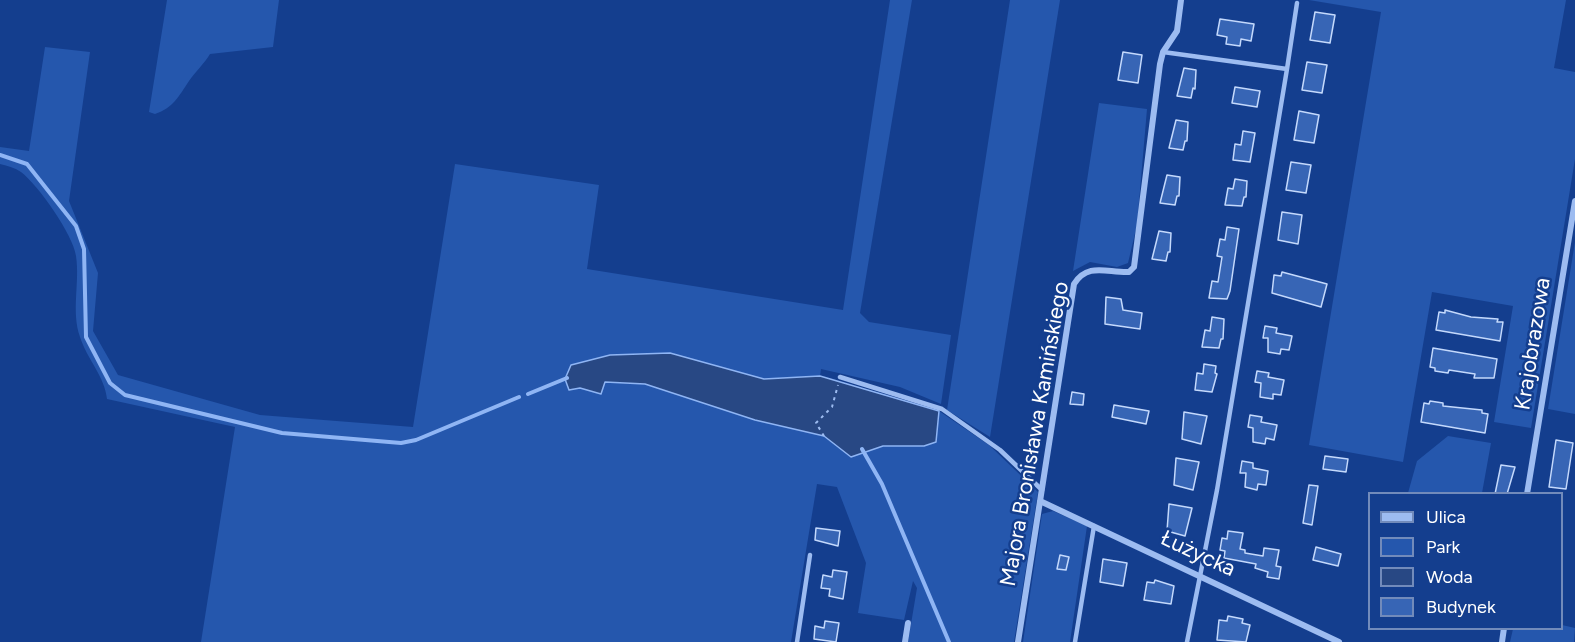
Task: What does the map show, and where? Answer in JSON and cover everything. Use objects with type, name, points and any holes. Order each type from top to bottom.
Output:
[{"type":"street","name":"Majora Bronisława Kamińskiego","points":[[1018,642],[1074,284],[1083,272],[1090,270],[1129,272],[1134,267],[1164,52],[1177,31],[1181,0]]},
{"type":"street","name":"Krajobrazowa","points":[[1527,492],[1575,201]]},
{"type":"street","name":"Łużycka","points":[[1040,501],[1202,575],[1340,642]]},
{"type":"street","points":[[904,642],[908,623]]},
{"type":"lane","points":[[1187,642],[1196,590],[1202,575],[1298,3]]},
{"type":"lane","points":[[1164,52],[1287,69]]},
{"type":"lane","points":[[840,377],[942,409],[1000,450],[1042,490]]},
{"type":"lane","points":[[1075,642],[1094,525]]},
{"type":"lane","points":[[796,642],[810,555]]},
{"type":"path","points":[[824,436],[816,423],[832,406],[840,377]]},
{"type":"green space","points":[[167,0],[279,0],[273,47],[210,54],[171,105],[155,114],[149,112]]},
{"type":"green space","points":[[890,0],[912,0],[860,313],[869,322],[951,335],[941,404],[900,387],[821,369],[820,376],[764,379],[670,353],[570,390],[580,388],[601,394],[605,382],[645,384],[755,420],[824,436],[851,457],[883,446],[936,442],[939,411],[989,445],[1038,492],[1014,642],[908,642],[917,588],[913,581],[904,620],[858,613],[866,563],[837,487],[817,484],[791,642],[201,642],[235,427],[107,399],[103,383],[83,345],[77,327],[76,256],[69,235],[54,211],[28,178],[16,169],[0,164],[0,147],[29,151],[45,47],[90,52],[69,201],[98,273],[93,331],[118,375],[260,415],[413,427],[455,164],[599,185],[587,269],[843,310]]},
{"type":"green space","points":[[1010,0],[1060,0],[990,437],[947,410]]},
{"type":"green space","points":[[1309,0],[1566,0],[1554,68],[1575,72],[1575,159],[1531,428],[1494,422],[1513,306],[1432,292],[1403,462],[1309,445],[1381,12]]},
{"type":"green space","points":[[1099,103],[1147,109],[1137,225],[1128,263],[1117,267],[1090,262],[1073,271]]},
{"type":"green space","points":[[1575,242],[1575,414],[1548,409]]},
{"type":"green space","points":[[1448,436],[1491,443],[1482,492],[1408,492],[1417,461]]},
{"type":"green space","points":[[1053,511],[1087,526],[1070,642],[1023,642],[1042,514]]},
{"type":"green space","points":[[1563,625],[1575,628],[1574,642],[1510,642],[1513,630],[1563,630]]},
{"type":"water","points":[[670,353],[764,379],[820,376],[939,411],[936,442],[924,446],[883,446],[851,457],[824,436],[755,420],[645,384],[605,382],[601,394],[580,388],[569,390],[565,379],[571,365],[610,355]]},
{"type":"building","points":[[1315,12],[1335,15],[1330,43],[1310,40]]},
{"type":"building","points":[[1220,19],[1254,24],[1251,41],[1241,39],[1240,46],[1226,44],[1227,37],[1217,35]]},
{"type":"building","points":[[1123,52],[1142,55],[1138,83],[1118,80]]},
{"type":"building","points":[[1307,62],[1327,65],[1322,93],[1302,90]]},
{"type":"building","points":[[1184,68],[1196,70],[1195,89],[1193,88],[1191,98],[1177,96]]},
{"type":"building","points":[[1235,87],[1260,91],[1257,107],[1232,103]]},
{"type":"building","points":[[1299,111],[1319,115],[1314,143],[1294,140]]},
{"type":"building","points":[[1176,120],[1188,122],[1187,141],[1185,141],[1183,150],[1169,148]]},
{"type":"building","points":[[1243,131],[1255,133],[1250,162],[1233,160],[1235,144],[1241,145]]},
{"type":"building","points":[[1291,162],[1311,165],[1306,193],[1286,190]]},
{"type":"building","points":[[1167,175],[1180,177],[1179,196],[1177,196],[1175,205],[1160,203]]},
{"type":"building","points":[[1235,179],[1247,181],[1246,197],[1244,197],[1242,206],[1225,205],[1228,188],[1233,189]]},
{"type":"building","points":[[1282,212],[1302,215],[1298,244],[1278,240]]},
{"type":"building","points":[[1227,227],[1239,229],[1230,291],[1227,299],[1209,298],[1212,281],[1218,282],[1222,257],[1217,256],[1220,239],[1225,240]]},
{"type":"building","points":[[1159,231],[1171,233],[1170,252],[1168,252],[1166,261],[1152,259]]},
{"type":"building","points":[[1282,272],[1327,284],[1321,307],[1272,293],[1274,275],[1281,276]]},
{"type":"building","points":[[1106,297],[1121,299],[1123,310],[1142,313],[1140,329],[1105,324]]},
{"type":"building","points":[[1445,310],[1471,317],[1498,319],[1497,322],[1503,322],[1500,341],[1436,330],[1439,312],[1445,313]]},
{"type":"building","points":[[1212,317],[1224,319],[1223,339],[1221,339],[1219,348],[1202,347],[1205,330],[1210,331]]},
{"type":"building","points":[[1265,326],[1277,328],[1276,333],[1292,336],[1289,350],[1281,349],[1280,354],[1268,352],[1268,338],[1263,338]]},
{"type":"building","points":[[1433,348],[1497,359],[1494,378],[1474,378],[1475,374],[1449,370],[1448,373],[1435,371],[1435,368],[1430,367]]},
{"type":"building","points":[[1204,364],[1216,366],[1215,373],[1217,374],[1212,392],[1195,390],[1197,373],[1203,374]]},
{"type":"building","points":[[1257,371],[1269,373],[1268,377],[1284,380],[1281,395],[1273,394],[1273,399],[1260,397],[1261,383],[1255,382]]},
{"type":"building","points":[[1072,392],[1084,394],[1083,405],[1070,404]]},
{"type":"building","points":[[1430,401],[1443,403],[1443,406],[1482,410],[1482,413],[1488,414],[1485,433],[1421,422],[1424,403],[1429,404]]},
{"type":"building","points":[[1114,405],[1149,411],[1146,424],[1112,417]]},
{"type":"building","points":[[1184,412],[1207,416],[1201,444],[1182,439]]},
{"type":"building","points":[[1250,415],[1262,417],[1261,422],[1277,425],[1274,440],[1266,438],[1265,444],[1253,442],[1253,428],[1248,427]]},
{"type":"building","points":[[1556,440],[1573,443],[1566,489],[1549,487]]},
{"type":"building","points":[[1325,456],[1348,459],[1346,472],[1323,469]]},
{"type":"building","points":[[1176,458],[1199,462],[1193,490],[1174,485]]},
{"type":"building","points":[[1242,461],[1253,463],[1253,468],[1268,471],[1266,485],[1258,484],[1257,490],[1245,487],[1246,473],[1240,473]]},
{"type":"building","points":[[1501,465],[1515,467],[1508,492],[1495,492]]},
{"type":"building","points":[[1309,485],[1318,486],[1312,525],[1303,523]]},
{"type":"building","points":[[1169,504],[1192,508],[1185,536],[1167,531]]},
{"type":"building","points":[[816,528],[840,531],[838,546],[815,540]]},
{"type":"building","points":[[1228,531],[1243,533],[1240,549],[1245,550],[1245,553],[1263,556],[1264,548],[1279,550],[1276,566],[1281,567],[1279,579],[1267,577],[1268,572],[1255,568],[1256,564],[1224,558],[1225,551],[1220,550],[1222,538],[1227,539]]},
{"type":"building","points":[[1316,547],[1341,554],[1338,566],[1313,560]]},
{"type":"building","points":[[1060,555],[1069,557],[1066,570],[1057,569]]},
{"type":"building","points":[[1103,559],[1127,563],[1123,586],[1100,582]]},
{"type":"building","points":[[833,570],[847,572],[843,599],[829,596],[830,589],[821,588],[823,575],[832,577]]},
{"type":"building","points":[[1155,580],[1174,586],[1171,604],[1144,600],[1147,582],[1154,583]]},
{"type":"building","points":[[1228,616],[1243,619],[1242,623],[1250,625],[1246,642],[1217,640],[1219,620],[1227,621]]},
{"type":"building","points":[[825,621],[839,623],[836,642],[814,639],[815,626],[824,628]]},
{"type":"waterway","points":[[0,155],[27,164],[76,226],[84,249],[86,337],[110,383],[125,395],[282,433],[401,443],[416,440],[519,397]]},
{"type":"waterway","points":[[528,394],[567,378]]},
{"type":"waterway","points":[[862,449],[882,484],[949,642]]}]
